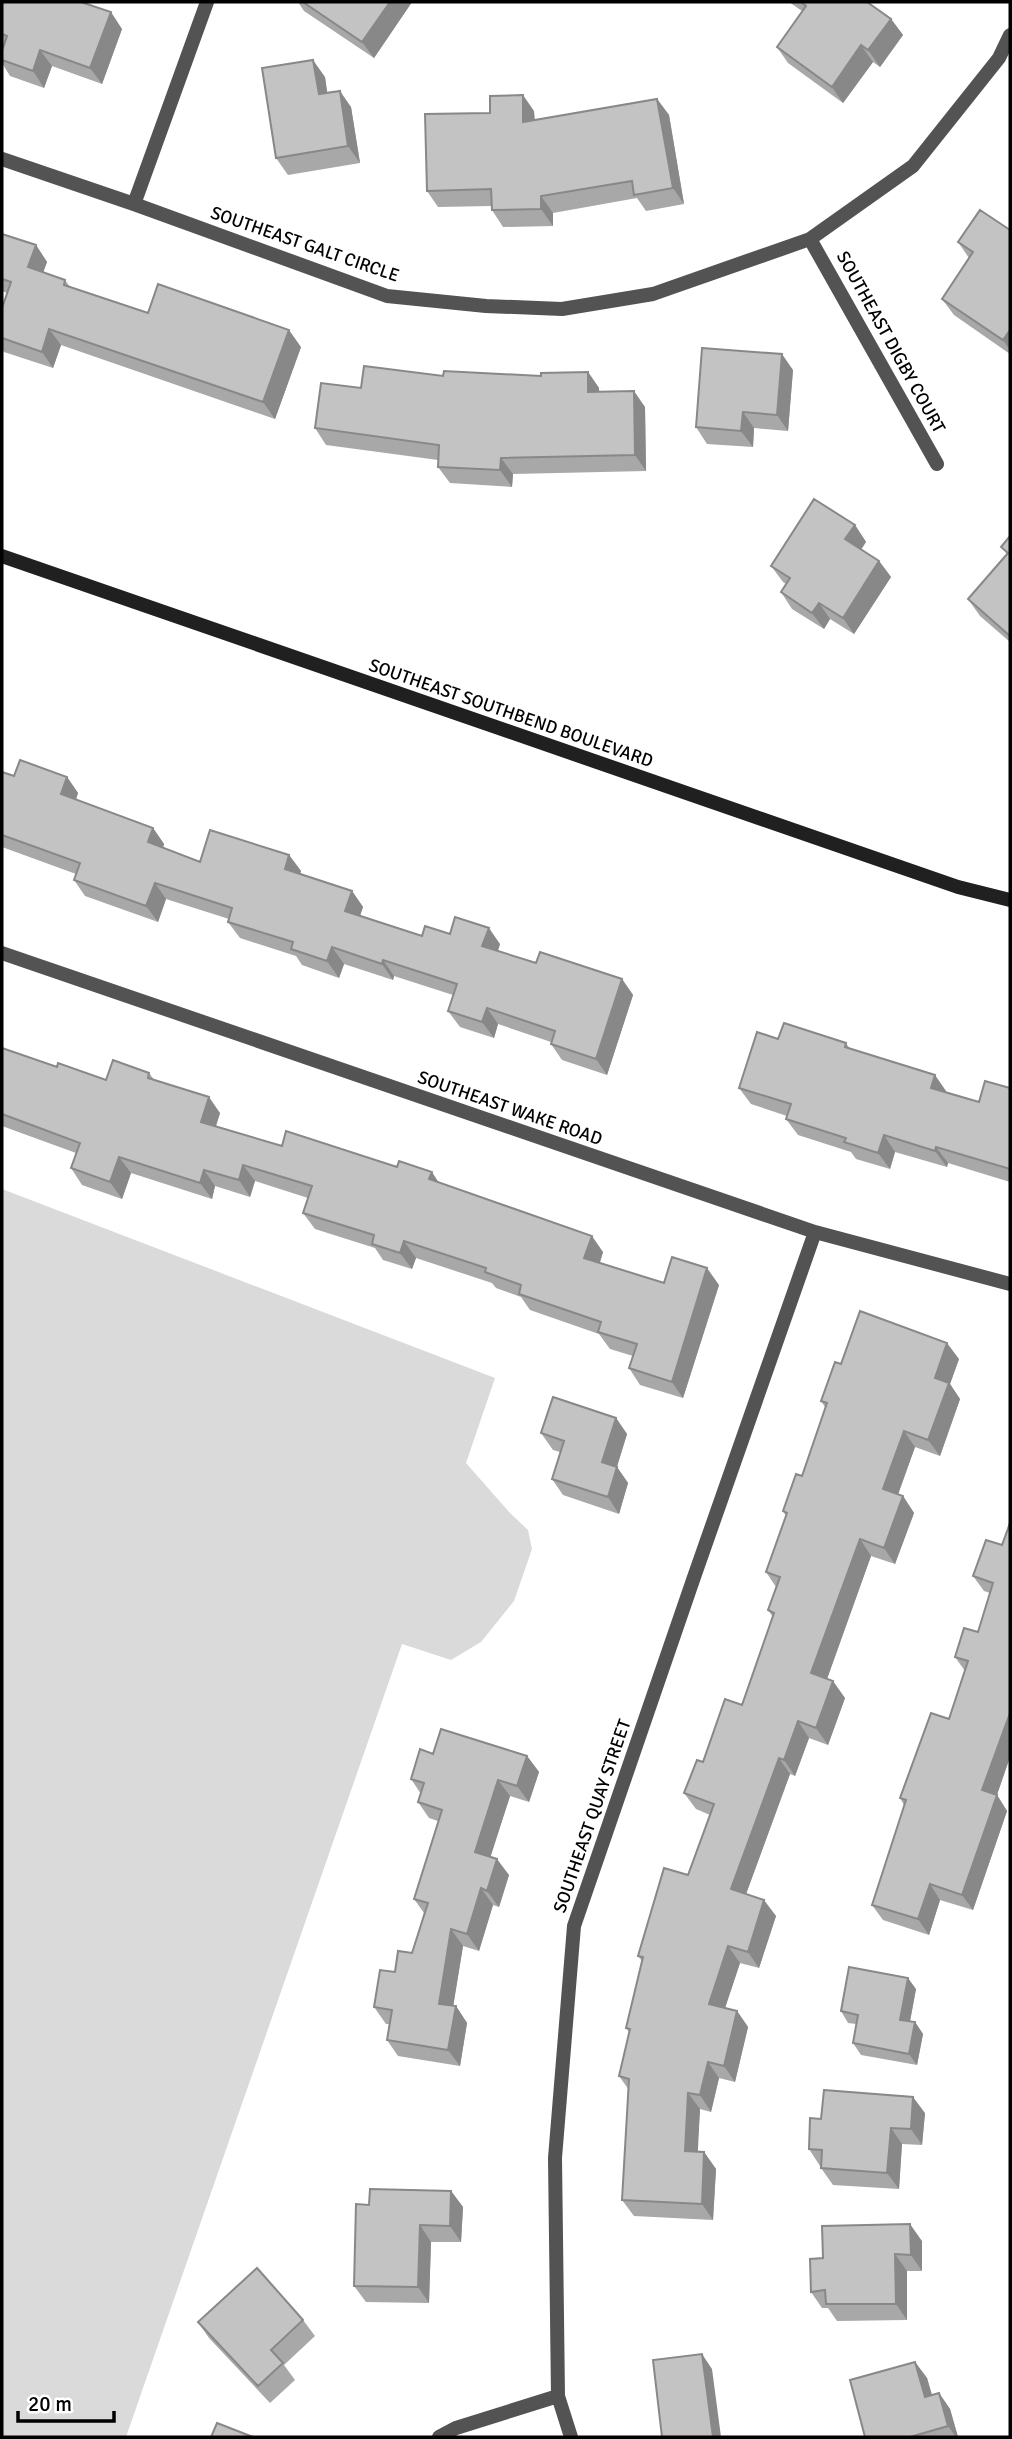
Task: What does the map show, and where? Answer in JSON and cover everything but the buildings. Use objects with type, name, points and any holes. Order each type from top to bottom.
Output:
[{"type":"street","points":[[134,204],[207,2]]},
{"type":"street","name":"SOUTHEAST GALT CIRCLE","points":[[2,159],[387,296],[486,306],[562,309],[653,294],[810,239],[913,166],[999,58],[1010,35]]},
{"type":"street","name":"SOUTHEAST DIGBY COURT","points":[[810,239],[937,464]]},
{"type":"street","name":"SOUTHEAST SOUTHBEND BOULEVARD","points":[[2,556],[958,887],[1010,900]]},
{"type":"street","name":"SOUTHEAST WAKE ROAD","points":[[2,953],[815,1232],[1010,1284]]},
{"type":"street","name":"SOUTHEAST QUAY STREET","points":[[571,2437],[558,2396],[555,2158],[574,1926],[815,1232]]},
{"type":"street","points":[[439,2437],[456,2428],[558,2396]]},
{"type":"shaded area","points":[[2,1189],[495,1378],[466,1463],[528,1530],[532,1549],[514,1601],[481,1642],[451,1660],[402,1644],[126,2437],[2,2437]]}]
